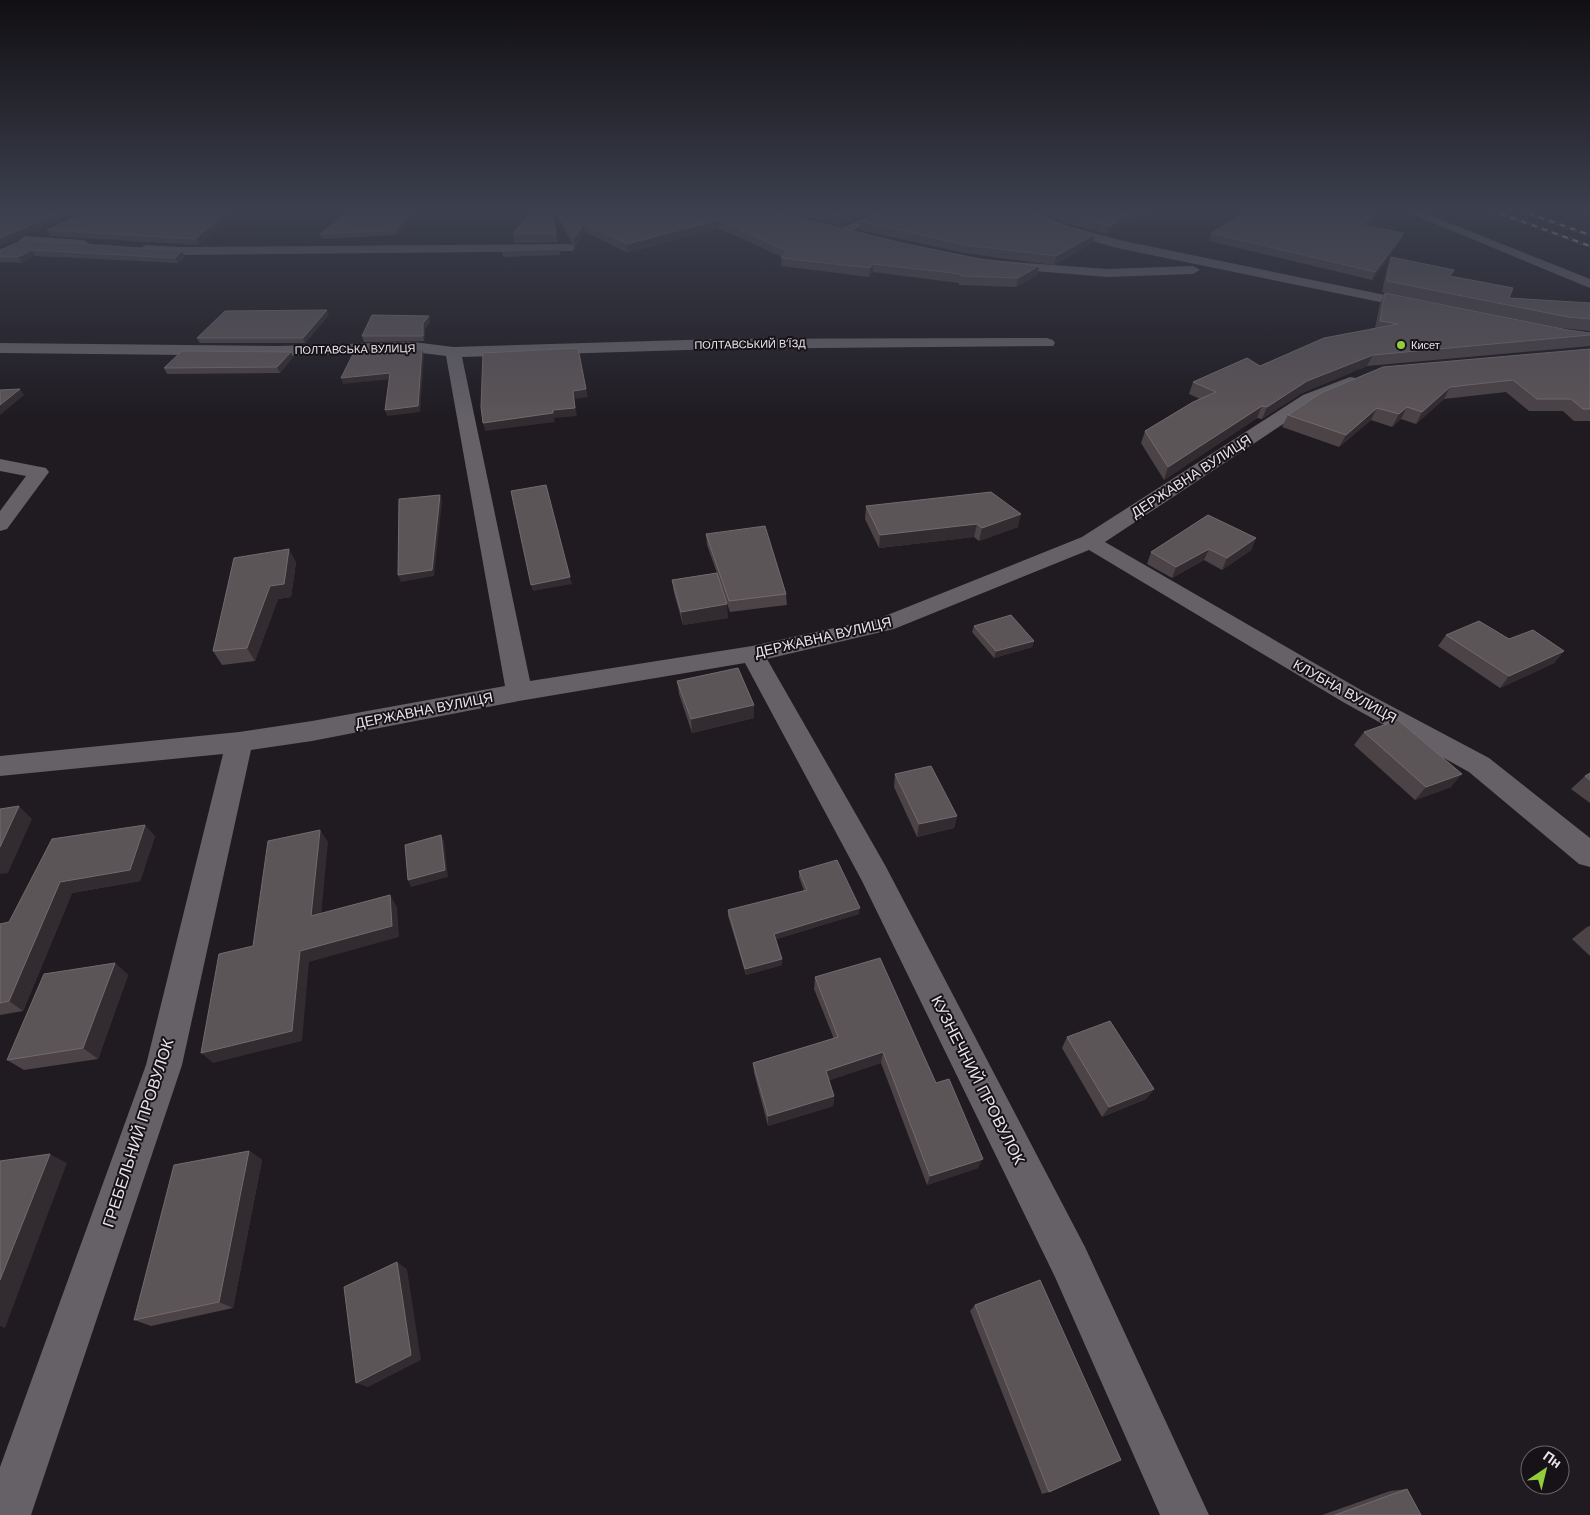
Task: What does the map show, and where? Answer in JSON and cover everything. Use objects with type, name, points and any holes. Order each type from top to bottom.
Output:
[{"type":"street","points":[[1280,279],[1435,310]]},
{"type":"street","points":[[1577,279],[1590,284]]},
{"type":"street","name":"ПОЛТАВСЬКИЙ В’ЇЗД","points":[[453,352],[719,344],[1047,343]]},
{"type":"street","name":"ПОЛТАВСЬКА ВУЛИЦЯ","points":[[0,348],[278,351],[414,347],[453,352]]},
{"type":"street","points":[[453,352],[519,692]]},
{"type":"street","name":"ДЕРЖАВНА ВУЛИЦЯ","points":[[0,766],[239,742],[436,709],[519,692],[752,654],[886,624],[1090,542],[1309,399],[1365,376]]},
{"type":"street","points":[[0,466],[39,472],[0,525]]},
{"type":"street","name":"КЛУБНА ВУЛИЦЯ","points":[[1090,542],[1352,696],[1479,765],[1590,855]]},
{"type":"street","name":"КУЗНЕЧНИЙ ПРОВУЛОК","points":[[752,654],[874,874],[1070,1262],[1185,1515]]},
{"type":"street","name":"ГРЕБЕЛЬНИЙ ПРОВУЛОК","points":[[7,1515],[164,1064],[239,742]]},
{"type":"building","points":[[1387,279],[1464,279],[1513,288],[1509,298],[1590,303],[1590,319],[1568,317],[1387,281]]},
{"type":"building","points":[[1385,293],[1590,333],[1590,335],[1373,355],[1307,381],[1267,407],[1262,406],[1168,467],[1145,431],[1193,402],[1216,392],[1193,382],[1247,358],[1260,366],[1324,338],[1398,324],[1380,321]]},
{"type":"building","points":[[327,310],[303,338],[197,338],[225,311]]},
{"type":"building","points":[[372,315],[429,316],[423,323],[423,336],[362,336]]},
{"type":"building","points":[[578,348],[586,389],[573,391],[575,408],[553,410],[553,413],[483,423],[481,407],[483,353]]},
{"type":"building","points":[[422,349],[418,406],[385,410],[390,373],[341,378],[355,350]]},
{"type":"building","points":[[1590,349],[1590,409],[1583,409],[1571,399],[1537,399],[1513,380],[1450,387],[1422,412],[1407,407],[1399,414],[1377,408],[1346,435],[1288,415],[1321,393],[1383,367]]},
{"type":"building","points":[[182,351],[291,352],[277,367],[164,368]]},
{"type":"building","points":[[20,389],[0,405],[0,390]]},
{"type":"building","points":[[546,485],[570,577],[531,585],[511,491]]},
{"type":"building","points":[[991,492],[1021,514],[982,528],[977,524],[880,535],[866,506]]},
{"type":"building","points":[[440,495],[432,570],[398,575],[399,499]]},
{"type":"building","points":[[1208,515],[1256,538],[1227,558],[1209,549],[1176,567],[1151,552]]},
{"type":"building","points":[[765,526],[786,594],[729,601],[706,534]]},
{"type":"building","points":[[289,549],[284,584],[270,586],[247,648],[213,651],[234,558]]},
{"type":"building","points":[[717,573],[727,604],[681,612],[672,580]]},
{"type":"building","points":[[1011,615],[1034,641],[996,651],[974,626]]},
{"type":"building","points":[[1479,621],[1509,639],[1533,630],[1564,651],[1509,676],[1446,635]]},
{"type":"building","points":[[738,668],[754,705],[691,719],[677,681]]},
{"type":"building","points":[[1398,720],[1462,774],[1426,787],[1364,732]]},
{"type":"building","points":[[931,766],[957,816],[919,824],[895,774]]},
{"type":"building","points":[[1590,773],[1590,780],[1585,776]]},
{"type":"building","points":[[19,806],[0,847],[0,809]]},
{"type":"building","points":[[145,825],[130,870],[60,882],[9,1001],[0,1003],[0,924],[9,922],[52,839]]},
{"type":"building","points":[[320,830],[311,916],[390,895],[392,926],[300,951],[292,1031],[201,1053],[219,954],[253,946],[268,841]]},
{"type":"building","points":[[441,835],[445,870],[408,880],[405,845]]},
{"type":"building","points":[[837,860],[860,908],[774,934],[782,959],[745,969],[728,910],[807,890],[799,871]]},
{"type":"building","points":[[880,958],[936,1083],[949,1079],[983,1159],[930,1176],[883,1052],[826,1071],[834,1096],[768,1116],[753,1063],[838,1037],[815,977]]},
{"type":"building","points":[[115,963],[83,1048],[7,1060],[44,974]]},
{"type":"building","points":[[1110,1021],[1154,1089],[1109,1107],[1067,1037]]},
{"type":"building","points":[[249,1151],[219,1302],[134,1320],[174,1165]]},
{"type":"building","points":[[50,1154],[0,1280],[0,1161]]},
{"type":"building","points":[[397,1262],[411,1355],[356,1383],[344,1287]]},
{"type":"building","points":[[1040,1280],[1121,1460],[1049,1492],[975,1305]]},
{"type":"building","points":[[1407,1489],[1421,1515],[1335,1515]]},
{"type":"place","name":"Кисет","points":[[1401,345]]}]
